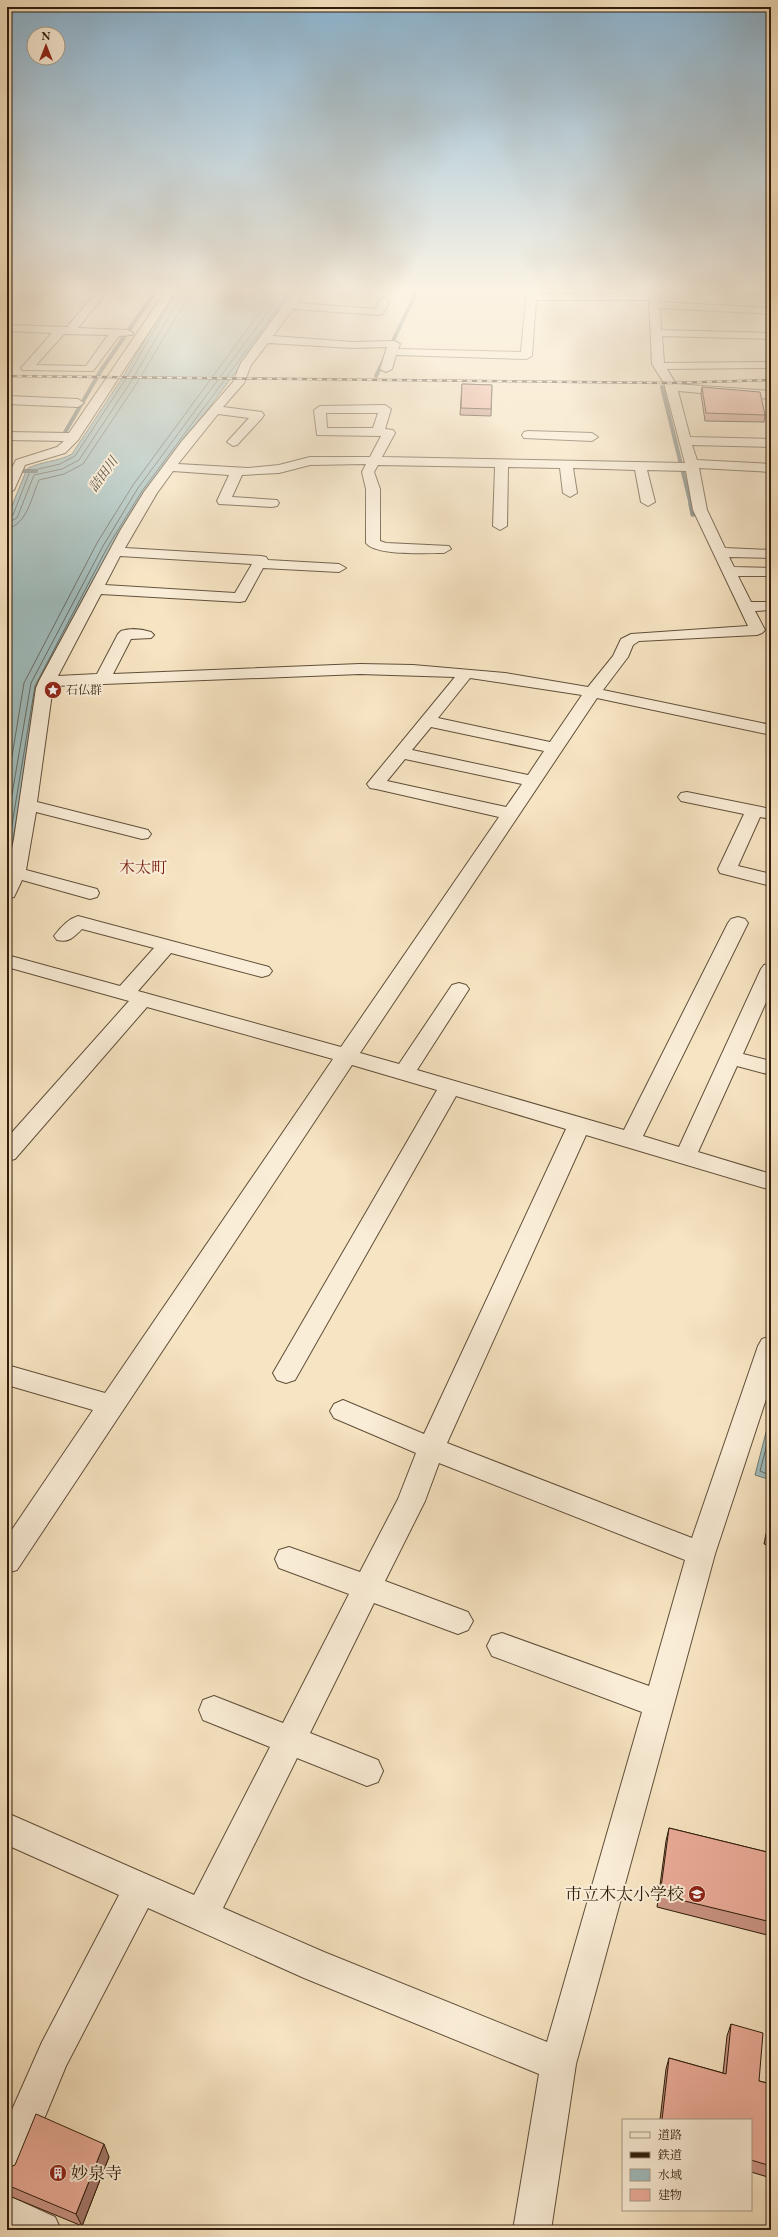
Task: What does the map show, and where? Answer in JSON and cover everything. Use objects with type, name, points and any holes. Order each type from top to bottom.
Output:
[{"type":"street","points":[[7,490],[20,463],[27,459],[61,450],[74,437],[104,393]]},
{"type":"street","points":[[7,893],[16,873],[44,688],[47,681],[116,552],[151,492],[169,467],[229,393]]},
{"type":"street","points":[[7,1561],[592,693],[620,657],[626,642],[636,637],[757,630],[700,510],[692,466],[673,393]]},
{"type":"street","points":[[758,393],[771,395]]},
{"type":"street","points":[[7,400],[78,404]]},
{"type":"street","points":[[378,432],[385,409],[320,410],[321,432],[389,433],[368,472],[373,489],[373,543],[385,547],[444,549]]},
{"type":"street","points":[[214,410],[258,415],[233,442]]},
{"type":"street","points":[[530,463],[528,429],[592,437]]},
{"type":"street","points":[[7,436],[74,437]]},
{"type":"street","points":[[685,441],[771,443]]},
{"type":"street","points":[[169,467],[237,471],[279,469],[310,461],[374,461],[771,468]]},
{"type":"street","points":[[500,526],[502,463]]},
{"type":"street","points":[[566,464],[570,493]]},
{"type":"street","points":[[640,465],[648,502]]},
{"type":"street","points":[[237,471],[224,501],[272,503]]},
{"type":"street","points":[[555,493],[584,493]]},
{"type":"street","points":[[96,589],[240,598],[261,560],[116,552]]},
{"type":"street","points":[[719,552],[771,554]]},
{"type":"street","points":[[259,564],[339,568]]},
{"type":"street","points":[[728,571],[771,572]]},
{"type":"street","points":[[746,607],[771,606]]},
{"type":"street","points":[[102,678],[119,634],[146,635]]},
{"type":"street","points":[[47,681],[360,669],[411,669],[466,673],[539,683],[771,730]]},
{"type":"street","points":[[466,673],[376,784],[511,814]]},
{"type":"street","points":[[427,721],[555,748]]},
{"type":"street","points":[[401,753],[533,781]]},
{"type":"street","points":[[687,797],[763,812],[727,869],[771,880]]},
{"type":"street","points":[[27,805],[142,834]]},
{"type":"street","points":[[16,873],[90,892]]},
{"type":"street","points":[[64,936],[78,922],[262,971]]},
{"type":"street","points":[[630,1140],[738,923]]},
{"type":"street","points":[[7,1153],[133,996],[167,946]]},
{"type":"street","points":[[7,961],[348,1056],[404,1074],[771,1182]]},
{"type":"street","points":[[685,1157],[771,969]]},
{"type":"street","points":[[404,1074],[459,989]]},
{"type":"street","points":[[731,1058],[771,1068]]},
{"type":"street","points":[[286,1373],[450,1087]]},
{"type":"street","points":[[202,1915],[411,1501],[431,1448],[579,1125]]},
{"type":"street","points":[[532,2230],[558,2064],[702,1554],[771,1346]]},
{"type":"street","points":[[7,1375],[111,1405]]},
{"type":"street","points":[[343,1411],[431,1448],[702,1554]]},
{"type":"street","points":[[289,1559],[458,1621]]},
{"type":"street","points":[[502,1646],[659,1704]]},
{"type":"street","points":[[214,1710],[367,1772]]},
{"type":"street","points":[[7,1829],[316,1966],[558,2064]]},
{"type":"street","points":[[7,2164],[54,2054],[141,1888]]},
{"type":"street","points":[[7,2214],[42,2230]]},
{"type":"water","name":"詰田川","points":[[112,393],[220,393],[145,493],[39,688],[7,875],[7,518],[27,469],[38,464],[67,457],[72,454]]},
{"type":"water","points":[[771,1413],[771,1480],[755,1475]]},
{"type":"building","points":[[462,393],[492,393],[491,409],[461,408]]},
{"type":"building","points":[[703,393],[760,393],[765,415],[706,413]]},
{"type":"building","points":[[771,1518],[771,1541],[765,1539]]},
{"type":"building","points":[[669,1828],[771,1853],[771,1922],[660,1895]]},
{"type":"building","points":[[731,2024],[763,2033],[759,2081],[771,2084],[771,2166],[752,2160],[752,2119],[662,2119],[669,2058],[726,2074]]},
{"type":"building","name":"妙泉寺","points":[[36,2114],[104,2144],[76,2214],[7,2185],[7,2168],[15,2165]]},
{"type":"waterway","points":[[64,434],[88,393]]},
{"type":"waterway","points":[[664,393],[691,505]]},
{"type":"waterway","points":[[7,471],[36,471]]},
{"type":"waterway","points":[[691,504],[693,514]]},
{"type":"place","name":"石仏群","points":[[53,690]]},
{"type":"place","name":"市立木太小学校","points":[[697,1894]]},
{"type":"place","name":"妙泉寺","points":[[58,2173]]},
{"type":"district","name":"木太町","points":[[143,867]]}]
